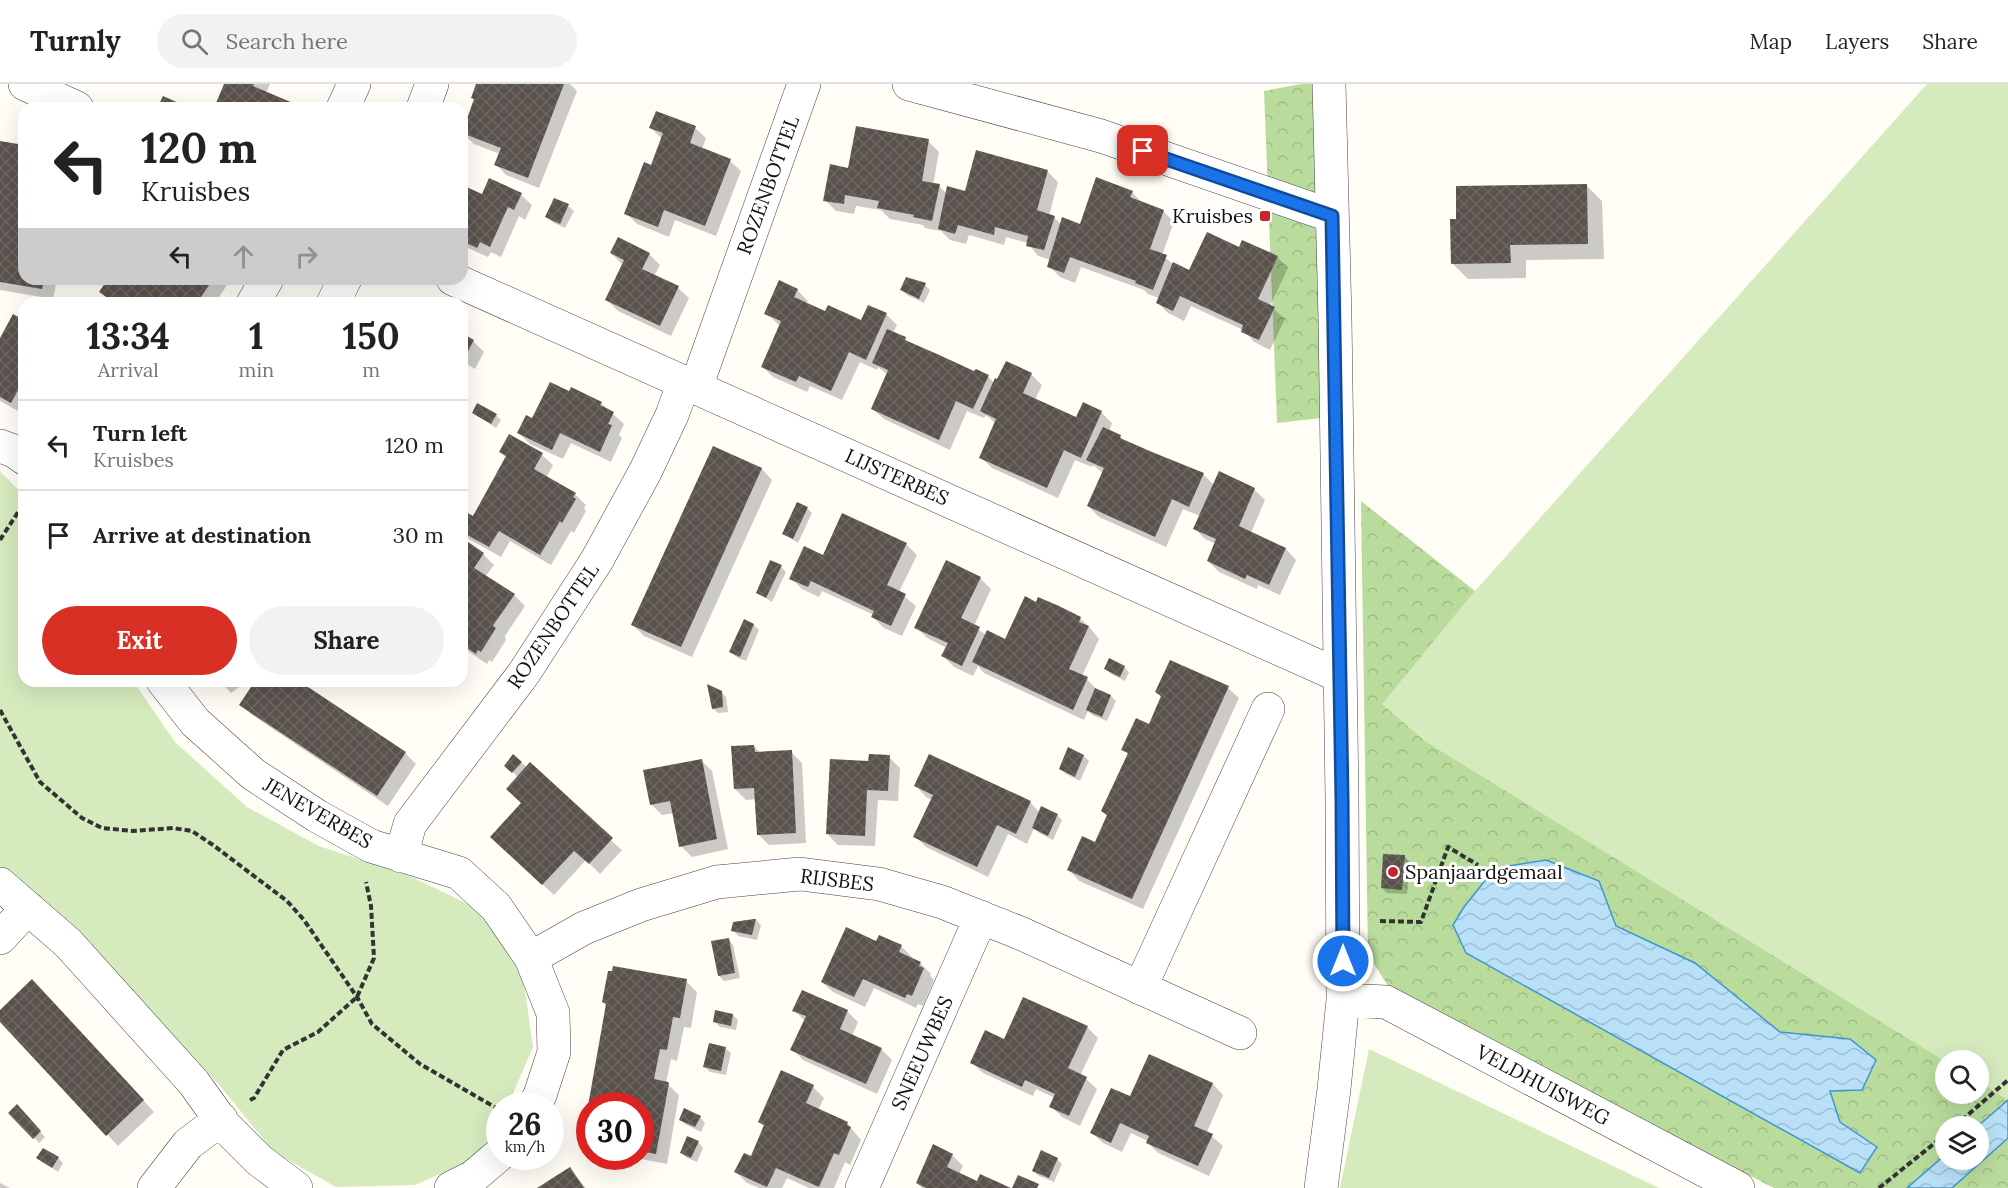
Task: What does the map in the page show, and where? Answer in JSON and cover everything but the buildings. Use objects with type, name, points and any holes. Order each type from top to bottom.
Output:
[{"type":"street","points":[[25,84],[64,102]]},
{"type":"street","points":[[346,102],[354,84]]},
{"type":"street","points":[[425,102],[432,84]]},
{"type":"street","name":"ROZENBOTTEL","points":[[389,852],[524,673],[597,560],[645,472],[672,415],[690,385],[804,84]]},
{"type":"street","points":[[909,84],[1101,136],[1332,216]]},
{"type":"street","points":[[1320,1188],[1334,1089],[1343,1000],[1340,676],[1329,84]]},
{"type":"street","name":"LIJSTERBES","points":[[466,285],[1340,676]]},
{"type":"street","points":[[0,446],[18,453]]},
{"type":"street","name":"JENEVERBES","points":[[168,687],[195,722],[253,774],[317,816],[389,852],[459,873],[496,907],[531,958],[553,1013],[554,1052],[541,1092]]},
{"type":"street","points":[[1140,987],[1268,709]]},
{"type":"street","name":"RIJSBES","points":[[531,958],[584,928],[652,902],[717,882],[800,874],[879,884],[942,902],[1020,933],[1240,1033]]},
{"type":"street","points":[[0,884],[68,943],[194,1083],[221,1119],[259,1160],[296,1188]]},
{"type":"street","points":[[0,938],[28,908]]},
{"type":"street","name":"SNEEUWBES","points":[[862,1188],[981,917]]},
{"type":"street","name":"VELDHUISWEG","points":[[1343,1000],[1386,1002],[1738,1188]]},
{"type":"street","points":[[154,1188],[188,1144],[221,1119]]},
{"type":"street","points":[[451,1188],[473,1177],[486,1166]]},
{"type":"path","points":[[0,540],[18,512]]},
{"type":"path","points":[[0,710],[40,782],[82,818],[102,828],[133,831],[173,828],[192,831],[287,901],[304,920],[357,997],[372,1024],[420,1064],[486,1102]]},
{"type":"path","points":[[1343,921],[1421,922],[1448,847],[1478,865]]},
{"type":"path","points":[[221,1119],[254,1098],[283,1050],[318,1032],[357,997],[374,958],[371,906],[366,888],[368,871],[389,852]]},
{"type":"path","points":[[1967,1116],[2008,1080]]},
{"type":"path","points":[[1879,1188],[1935,1143]]},
{"type":"green space","points":[[1313,84],[1321,418],[1277,423],[1264,91]]},
{"type":"green space","points":[[1927,84],[2008,84],[2008,1100],[1989,1088],[1989,1050],[1935,1050],[1935,1055],[1425,741],[1381,704],[1475,591]]},
{"type":"green space","points":[[0,471],[18,490],[18,687],[137,687],[175,742],[247,807],[319,846],[410,876],[476,908],[522,969],[533,1047],[514,1092],[486,1092],[486,1142],[469,1161],[415,1185],[336,1187],[274,1152],[220,1086],[86,941],[0,870]]},
{"type":"green space","points":[[1361,501],[1475,591],[1382,704],[1425,741],[1935,1055],[1935,1104],[1989,1104],[1989,1088],[2008,1100],[1989,1116],[1935,1116],[1935,1164],[1907,1188],[1774,1188],[1406,1001],[1388,986],[1368,954]],"holes":[[[1495,868],[1599,881],[1616,926],[1695,963],[1781,1032],[1850,1039],[1830,1091],[1840,1122],[1877,1146],[1861,1173],[1453,925],[1464,907]]]},
{"type":"green space","points":[[1369,1049],[1659,1188],[1340,1188]]},
{"type":"green space","points":[[2008,1138],[2008,1188],[1952,1188],[1972,1170],[1989,1170],[1989,1155]]},
{"type":"water","points":[[1546,860],[1599,881],[1616,926],[1695,963],[1780,1032],[1850,1039],[1876,1060],[1862,1090],[1830,1091],[1840,1122],[1877,1147],[1860,1173],[1466,953],[1453,925],[1464,907],[1495,868]]},
{"type":"water","points":[[2008,1100],[2008,1138],[1989,1155],[1989,1116]]},
{"type":"water","points":[[1935,1164],[1935,1170],[1972,1170],[1952,1188],[1907,1188]]},
{"type":"place","name":"Kruisbes","points":[[1265,216]]},
{"type":"place","name":"Spanjaardgemaal","points":[[1393,872]]},
{"type":"route","points":[[1143,151],[1332,216],[1343,961]]}]
